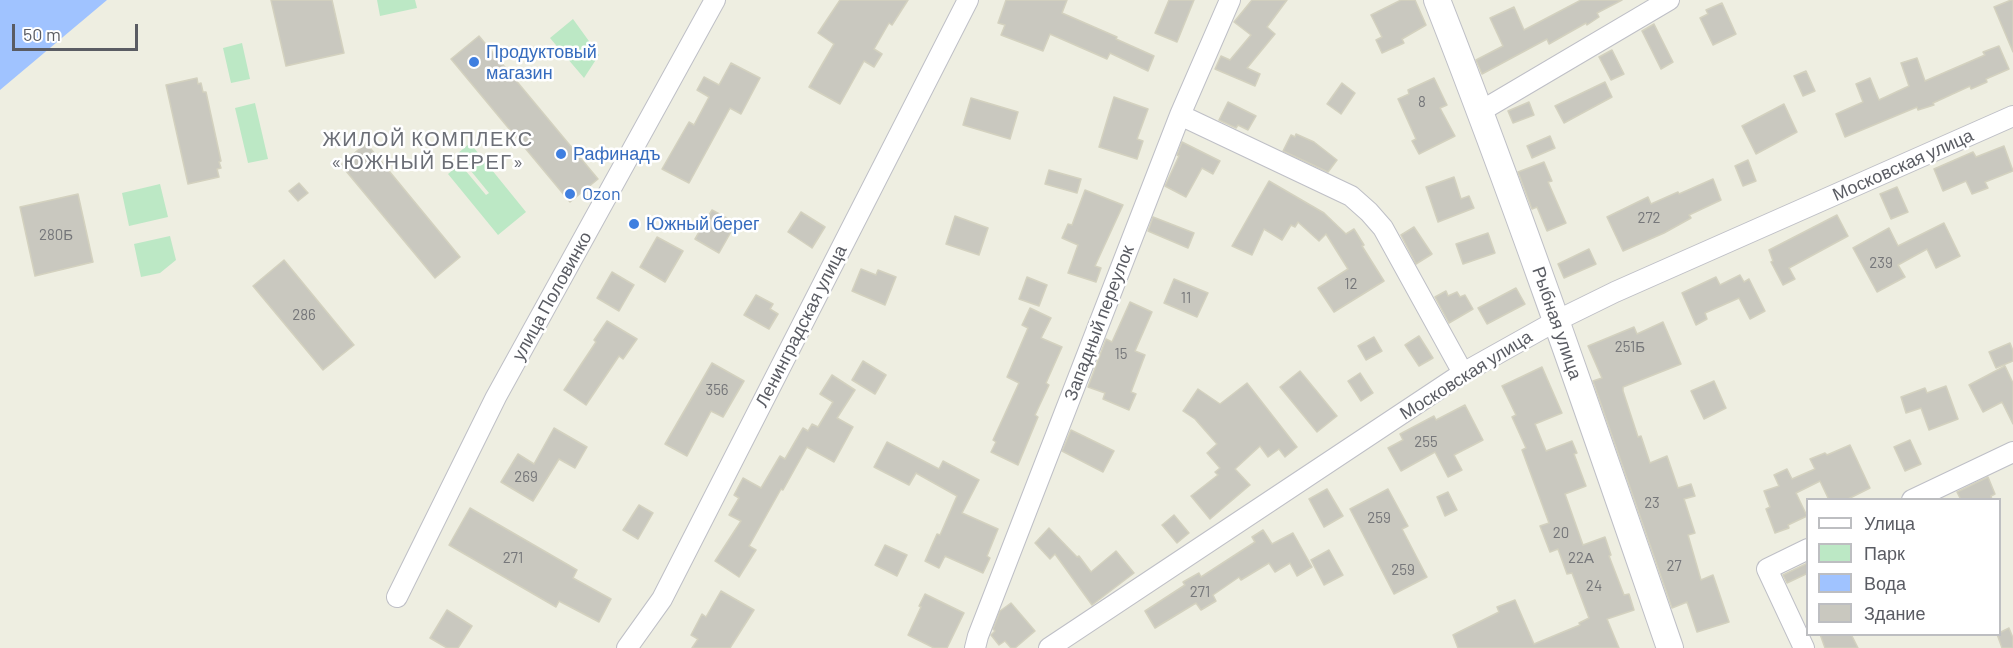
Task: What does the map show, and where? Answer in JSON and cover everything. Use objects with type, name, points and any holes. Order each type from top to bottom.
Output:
[{"type":"street","name":"улица Половинко","points":[[397,597],[496,397],[716,0]]},
{"type":"street","name":"Ленинградская улица","points":[[627,648],[662,599],[968,0]]},
{"type":"street","name":"Западный переулок","points":[[975,648],[1180,115],[1230,0]]},
{"type":"street","name":"Рыбная улица","points":[[1437,0],[1481,111],[1670,648]]},
{"type":"street","points":[[1481,111],[1669,0]]},
{"type":"street","points":[[1180,115],[1351,196],[1369,212],[1383,228],[1464,373]]},
{"type":"street","name":"Московская улица","points":[[1050,648],[1464,373],[1556,321],[1615,292],[2013,116]]},
{"type":"street","points":[[1916,498],[2013,452]]},
{"type":"street","points":[[1804,648],[1767,569],[1806,550]]},
{"type":"green space","points":[[377,0],[415,0],[417,8],[380,16]]},
{"type":"green space","points":[[573,19],[599,55],[584,78],[550,38]]},
{"type":"green space","points":[[242,43],[250,79],[231,83],[223,48]]},
{"type":"green space","points":[[255,103],[268,159],[248,163],[235,108]]},
{"type":"green space","points":[[470,143],[526,212],[498,235],[448,174],[460,164],[486,195],[489,193],[457,154]]},
{"type":"green space","points":[[160,184],[168,217],[129,226],[122,193]]},
{"type":"green space","points":[[170,236],[176,260],[160,273],[141,277],[134,244]]},
{"type":"water","points":[[0,0],[107,0],[0,90]]},
{"type":"building","points":[[271,0],[332,0],[344,53],[286,66]]},
{"type":"building","points":[[840,0],[908,0],[892,25],[889,23],[874,49],[882,54],[874,67],[864,61],[840,104],[809,87],[834,44],[818,33]]},
{"type":"building","points":[[1006,0],[1067,0],[1062,13],[1154,56],[1148,71],[1110,53],[1107,59],[1050,34],[1043,51],[1001,35],[1005,25],[998,23]]},
{"type":"building","points":[[1169,0],[1194,0],[1177,42],[1155,33]]},
{"type":"building","points":[[1252,0],[1287,0],[1267,27],[1275,34],[1247,68],[1260,74],[1255,86],[1215,69],[1221,56],[1230,60],[1251,35],[1234,22]]},
{"type":"building","points":[[1401,0],[1415,0],[1426,25],[1402,39],[1404,43],[1382,53],[1376,40],[1382,37],[1371,15]]},
{"type":"building","points":[[1581,0],[1622,0],[1597,13],[1599,17],[1587,25],[1586,23],[1549,44],[1547,39],[1482,74],[1476,60],[1503,46],[1490,18],[1514,7],[1524,30]]},
{"type":"building","points":[[2013,0],[2013,52],[1994,7]]},
{"type":"building","points":[[1722,3],[1736,34],[1713,45],[1700,18],[1708,14],[1706,10]]},
{"type":"building","points":[[1654,24],[1673,62],[1661,69],[1642,31]]},
{"type":"building","points":[[479,36],[598,179],[570,202],[451,59]]},
{"type":"building","points":[[1999,46],[2009,69],[1986,79],[1987,82],[1971,89],[1970,86],[1933,103],[1934,105],[1918,110],[1917,107],[1845,137],[1836,114],[1863,102],[1856,84],[1870,78],[1879,100],[1909,86],[1901,63],[1917,58],[1925,81],[1985,55],[1983,52]]},
{"type":"building","points":[[1612,50],[1624,74],[1611,80],[1599,57]]},
{"type":"building","points":[[731,63],[760,78],[741,114],[730,108],[689,183],[662,169],[689,122],[694,125],[709,97],[697,90],[704,77],[719,85]]},
{"type":"building","points":[[1806,71],[1815,91],[1803,96],[1794,76]]},
{"type":"building","points":[[197,78],[203,92],[206,92],[221,168],[217,169],[219,177],[188,184],[166,85]]},
{"type":"building","points":[[1434,78],[1447,105],[1440,108],[1455,136],[1419,154],[1412,141],[1416,139],[1398,99],[1409,94],[1408,90]]},
{"type":"building","points":[[1605,82],[1612,97],[1564,123],[1555,106]]},
{"type":"building","points":[[1342,83],[1355,93],[1341,114],[1327,104]]},
{"type":"building","points":[[1114,97],[1148,109],[1137,139],[1143,141],[1137,159],[1099,147]]},
{"type":"building","points":[[971,98],[1018,112],[1010,139],[963,125]]},
{"type":"building","points":[[1228,102],[1256,116],[1248,130],[1238,125],[1236,128],[1219,120]]},
{"type":"building","points":[[1529,102],[1534,115],[1513,123],[1508,111]]},
{"type":"building","points":[[1784,104],[1797,132],[1756,154],[1742,126]]},
{"type":"building","points":[[1296,134],[1314,142],[1337,160],[1328,172],[1283,151],[1291,135],[1295,137]]},
{"type":"building","points":[[1550,136],[1555,148],[1532,158],[1527,146]]},
{"type":"building","points":[[1182,142],[1220,161],[1213,174],[1202,168],[1186,197],[1165,186],[1179,156],[1177,155]]},
{"type":"building","points":[[366,143],[460,257],[435,278],[341,165]]},
{"type":"building","points":[[2004,146],[2013,171],[1985,182],[1988,188],[1972,194],[1966,181],[1943,191],[1934,169],[1973,152],[1976,157]]},
{"type":"building","points":[[1748,160],[1756,181],[1743,186],[1735,166]]},
{"type":"building","points":[[1544,162],[1552,181],[1548,182],[1566,223],[1547,231],[1537,207],[1532,209],[1518,172]]},
{"type":"building","points":[[1049,170],[1081,179],[1077,193],[1045,184]]},
{"type":"building","points":[[1454,177],[1461,199],[1469,196],[1474,208],[1438,222],[1426,187]]},
{"type":"building","points":[[1713,179],[1721,200],[1689,215],[1691,218],[1664,233],[1623,251],[1607,217],[1648,197],[1651,204]]},
{"type":"building","points":[[1269,181],[1324,213],[1346,234],[1354,229],[1384,281],[1334,312],[1318,288],[1348,269],[1326,234],[1319,241],[1298,222],[1295,227],[1291,225],[1282,240],[1264,229],[1252,255],[1232,246]]},
{"type":"building","points":[[299,183],[308,193],[298,201],[289,191]]},
{"type":"building","points":[[1897,187],[1908,212],[1891,219],[1880,194]]},
{"type":"building","points":[[1085,190],[1123,205],[1095,266],[1101,268],[1096,282],[1068,273],[1078,245],[1062,238],[1068,224],[1072,225]]},
{"type":"building","points":[[78,194],[93,262],[35,276],[20,207]]},
{"type":"building","points":[[712,210],[736,223],[719,253],[695,239]]},
{"type":"building","points":[[801,212],[825,227],[812,248],[788,232]]},
{"type":"building","points":[[1837,215],[1848,236],[1789,268],[1795,279],[1783,285],[1771,262],[1773,261],[1769,250]]},
{"type":"building","points":[[955,216],[988,228],[979,255],[946,244]]},
{"type":"building","points":[[1153,217],[1194,233],[1188,248],[1148,231]]},
{"type":"building","points":[[1944,223],[1960,256],[1936,268],[1927,249],[1898,265],[1905,277],[1877,292],[1853,248],[1889,228],[1898,246]]},
{"type":"building","points":[[1414,227],[1432,254],[1416,264],[1401,235]]},
{"type":"building","points":[[1488,233],[1495,253],[1463,264],[1456,244]]},
{"type":"building","points":[[657,237],[683,251],[665,282],[640,267]]},
{"type":"building","points":[[1589,249],[1596,264],[1564,278],[1558,264]]},
{"type":"building","points":[[284,260],[354,345],[323,370],[253,286]]},
{"type":"building","points":[[861,269],[876,275],[878,270],[896,277],[885,305],[852,291]]},
{"type":"building","points":[[612,272],[634,285],[619,311],[597,298]]},
{"type":"building","points":[[1740,275],[1744,282],[1749,279],[1765,311],[1750,319],[1739,298],[1705,313],[1707,319],[1696,325],[1682,293],[1716,277],[1720,285]]},
{"type":"building","points":[[1027,277],[1047,285],[1039,306],[1019,299]]},
{"type":"building","points":[[1174,279],[1208,293],[1197,317],[1164,303]]},
{"type":"building","points":[[1516,288],[1525,304],[1487,324],[1478,308]]},
{"type":"building","points":[[1446,291],[1448,296],[1457,292],[1460,297],[1465,295],[1473,309],[1449,323],[1435,297]]},
{"type":"building","points":[[756,295],[773,304],[770,309],[778,314],[769,329],[744,315]]},
{"type":"building","points":[[1130,302],[1152,312],[1135,351],[1145,355],[1131,392],[1136,394],[1129,410],[1103,399],[1105,393],[1088,387],[1106,339],[1112,342]]},
{"type":"building","points":[[1030,308],[1051,318],[1041,338],[1062,347],[1046,383],[1049,385],[1035,415],[1038,417],[1018,465],[991,452],[996,442],[993,440],[1019,383],[1007,377],[1028,328],[1022,325]]},
{"type":"building","points":[[607,321],[637,339],[623,359],[619,356],[586,405],[564,390]]},
{"type":"building","points":[[1663,322],[1681,364],[1623,387],[1623,391],[1638,437],[1641,436],[1650,463],[1667,456],[1678,488],[1691,484],[1695,496],[1684,499],[1695,533],[1688,535],[1701,580],[1713,575],[1729,622],[1697,632],[1687,602],[1672,608],[1593,381],[1602,378],[1588,346],[1634,327],[1637,334]]},
{"type":"building","points":[[1419,336],[1433,358],[1419,366],[1405,345]]},
{"type":"building","points":[[1374,337],[1382,351],[1366,360],[1358,346]]},
{"type":"building","points":[[2010,343],[2013,361],[1996,368],[1989,352]]},
{"type":"building","points":[[863,361],[886,375],[875,394],[852,380]]},
{"type":"building","points":[[712,363],[744,381],[723,417],[711,411],[687,456],[665,444]]},
{"type":"building","points":[[2005,366],[2013,383],[2013,424],[2002,402],[1983,412],[1969,385]]},
{"type":"building","points":[[1542,367],[1562,413],[1535,424],[1546,451],[1572,441],[1577,453],[1574,454],[1586,486],[1565,494],[1583,545],[1605,537],[1611,555],[1609,556],[1624,595],[1629,594],[1634,610],[1607,619],[1619,648],[1458,648],[1453,635],[1499,612],[1497,607],[1515,600],[1534,644],[1580,625],[1579,623],[1589,618],[1572,573],[1567,574],[1558,549],[1550,552],[1540,526],[1549,523],[1522,450],[1526,448],[1512,417],[1516,415],[1502,386]]},
{"type":"building","points":[[1300,371],[1337,416],[1317,432],[1280,387]]},
{"type":"building","points":[[1360,373],[1373,393],[1361,401],[1348,381]]},
{"type":"building","points":[[832,375],[855,390],[837,418],[853,427],[834,462],[807,447],[749,546],[756,550],[739,577],[715,561],[741,521],[729,515],[739,498],[734,495],[743,478],[761,488],[780,456],[785,459],[803,428],[808,431],[812,424],[818,427],[833,402],[820,394]]},
{"type":"building","points":[[1714,381],[1726,408],[1704,419],[1691,391]]},
{"type":"building","points":[[1247,383],[1297,447],[1285,457],[1279,449],[1268,457],[1260,446],[1235,469],[1250,485],[1210,519],[1191,496],[1218,475],[1215,472],[1220,468],[1207,453],[1217,444],[1195,419],[1183,411],[1198,389],[1220,404]]},
{"type":"building","points":[[1946,386],[1958,419],[1929,430],[1921,408],[1906,413],[1901,397],[1925,388],[1927,393]]},
{"type":"building","points":[[1465,405],[1483,440],[1454,455],[1462,470],[1448,477],[1435,452],[1401,471],[1388,448],[1403,440],[1400,434],[1434,416],[1436,420]]},
{"type":"building","points":[[554,428],[587,447],[575,468],[559,459],[533,501],[501,482],[518,454],[534,464]]},
{"type":"building","points":[[1071,430],[1114,451],[1103,472],[1062,451]]},
{"type":"building","points":[[1910,440],[1921,464],[1905,471],[1894,447]]},
{"type":"building","points":[[887,442],[939,469],[943,461],[979,480],[962,513],[998,529],[983,573],[945,556],[939,568],[925,561],[937,534],[940,535],[957,496],[916,473],[909,485],[874,467]]},
{"type":"building","points":[[1850,445],[1870,488],[1850,498],[1828,498],[1820,481],[1796,493],[1806,516],[1788,525],[1789,528],[1775,533],[1766,509],[1770,507],[1764,491],[1779,486],[1774,475],[1787,469],[1792,479],[1815,469],[1810,459],[1825,453],[1827,455]]},
{"type":"building","points":[[1988,477],[1995,494],[1992,498],[1960,498],[1957,492]]},
{"type":"building","points":[[1327,489],[1343,516],[1324,527],[1309,499]]},
{"type":"building","points":[[1388,489],[1408,526],[1402,529],[1427,577],[1394,594],[1350,509]]},
{"type":"building","points":[[1448,492],[1457,510],[1445,516],[1437,497]]},
{"type":"building","points":[[639,505],[653,513],[638,539],[623,530]]},
{"type":"building","points":[[470,508],[577,570],[573,578],[611,599],[599,622],[559,601],[556,607],[449,545]]},
{"type":"building","points":[[1174,515],[1189,533],[1177,543],[1162,525]]},
{"type":"building","points":[[1049,528],[1077,557],[1079,556],[1091,572],[1116,551],[1134,573],[1092,605],[1055,554],[1050,559],[1035,543]]},
{"type":"building","points":[[1263,530],[1272,544],[1293,533],[1312,567],[1297,576],[1290,563],[1275,572],[1269,563],[1241,580],[1239,577],[1213,595],[1216,601],[1201,610],[1196,603],[1155,628],[1145,611],[1185,585],[1183,582],[1199,573],[1201,577],[1255,542],[1252,537]]},
{"type":"building","points":[[885,545],[907,555],[897,576],[875,565]]},
{"type":"building","points":[[1329,550],[1343,575],[1324,585],[1311,560]]},
{"type":"building","points":[[1806,564],[1806,574],[1787,583],[1783,575]]},
{"type":"building","points":[[721,591],[754,610],[730,648],[692,648],[698,639],[691,635],[702,614],[706,617]]},
{"type":"building","points":[[925,594],[964,613],[947,648],[934,648],[908,635]]},
{"type":"building","points":[[1011,603],[1035,631],[1015,648],[1011,648],[1005,641],[999,645],[991,635],[995,631],[993,629],[1000,611]]},
{"type":"building","points":[[447,610],[472,626],[458,648],[447,648],[430,638]]},
{"type":"building","points":[[2009,628],[2013,638],[2013,648],[2002,648],[1998,636],[2001,636],[2001,632]]},
{"type":"building","points":[[1821,636],[1852,636],[1858,648],[1825,648]]},
{"type":"place","name":"Продуктовый магазин","points":[[474,62]]},
{"type":"place","name":"Рафинадъ","points":[[561,154]]},
{"type":"place","name":"Ozon","points":[[570,194]]},
{"type":"place","name":"Южный берег","points":[[634,224]]},
{"type":"district","name":"ЖИЛОЙ КОМПЛЕКС «ЮЖНЫЙ БЕРЕГ»","points":[[428,150]]}]
